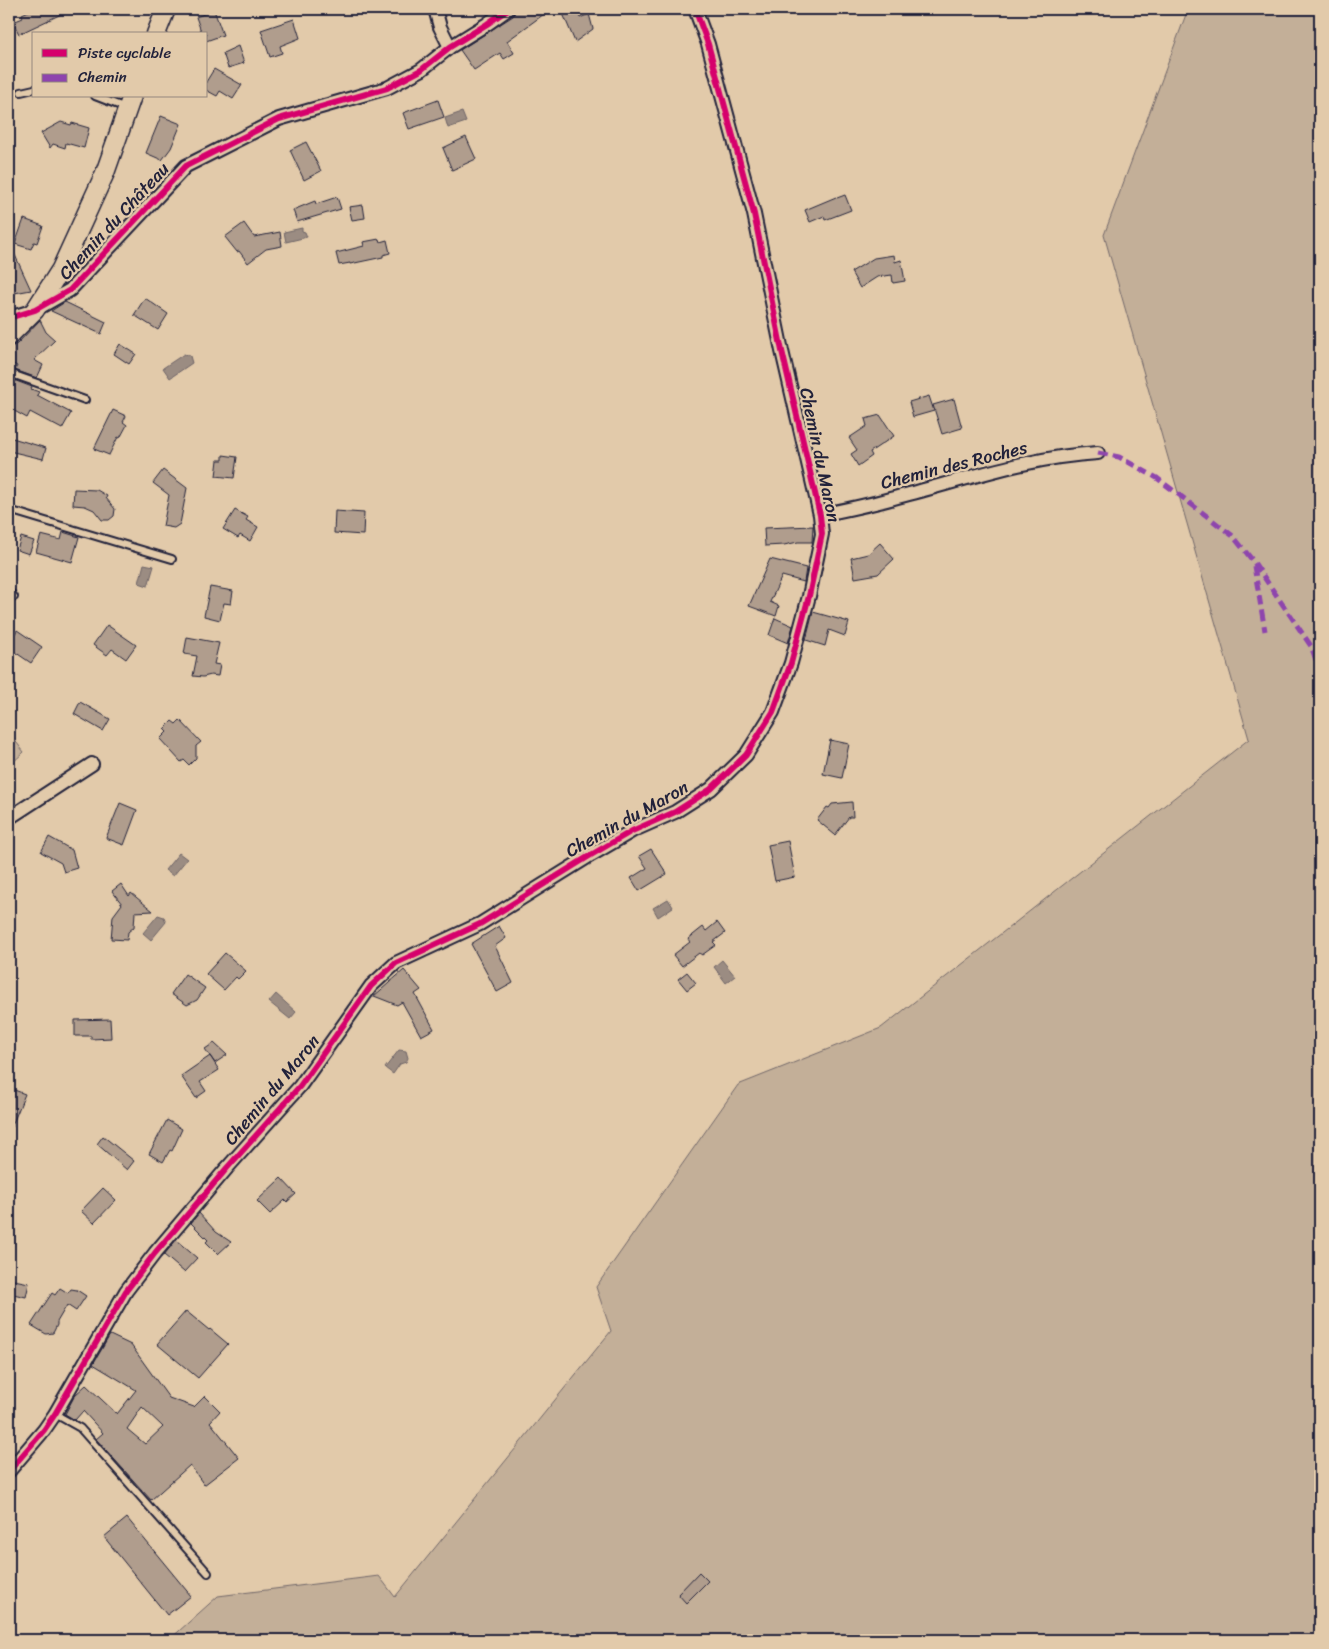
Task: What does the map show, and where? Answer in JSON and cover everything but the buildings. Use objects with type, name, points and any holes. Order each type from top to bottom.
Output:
[{"type":"street","points":[[157,32],[166,9]]},
{"type":"street","points":[[435,9],[440,27],[450,47]]},
{"type":"street","name":"Chemin du Château","points":[[9,318],[36,310],[70,290],[186,166],[279,119],[386,88],[420,70],[450,47],[508,9]]},
{"type":"street","name":"Chemin du Maron","points":[[9,1471],[55,1414],[126,1291],[155,1253],[227,1168],[300,1086],[371,986],[396,963],[480,924],[615,840],[675,812],[710,789],[746,755],[773,712],[791,663],[809,596],[822,534],[820,516],[782,351],[754,214],[708,44],[695,9]]},
{"type":"street","points":[[9,336],[36,310],[61,270],[105,173],[130,103]]},
{"type":"street","name":"Chemin des Roches","points":[[820,516],[1034,462],[1074,454],[1098,453]]},
{"type":"street","points":[[9,818],[92,764]]},
{"type":"lane","points":[[21,92],[32,90]]},
{"type":"lane","points":[[105,98],[130,103]]},
{"type":"lane","points":[[9,373],[85,400]]},
{"type":"lane","points":[[9,510],[172,559]]},
{"type":"lane","points":[[9,591],[14,597]]},
{"type":"lane","points":[[55,1414],[80,1428],[208,1573]]},
{"type":"shaded area","points":[[1188,9],[1320,9],[1320,1640],[169,1640],[218,1596],[379,1576],[395,1597],[611,1331],[596,1287],[738,1085],[881,1028],[1249,739],[1104,235]]},
{"type":"shaded area","points":[[462,112],[466,122],[448,128],[445,118]]},
{"type":"shaded area","points":[[302,228],[307,237],[286,242],[284,232]]},
{"type":"shaded area","points":[[184,354],[190,356],[192,363],[170,378],[163,368]]},
{"type":"shaded area","points":[[144,564],[154,566],[148,586],[139,583]]},
{"type":"shaded area","points":[[9,733],[24,752],[9,766]]},
{"type":"shaded area","points":[[179,853],[187,859],[173,876],[165,870]]},
{"type":"shaded area","points":[[668,899],[673,907],[658,917],[653,908]]},
{"type":"shaded area","points":[[158,915],[164,917],[166,922],[151,940],[143,933]]},
{"type":"shaded area","points":[[722,960],[735,976],[726,983],[714,967]]},
{"type":"shaded area","points":[[276,994],[296,1012],[290,1019],[269,1002]]},
{"type":"shaded area","points":[[399,1050],[406,1051],[408,1058],[406,1062],[400,1064],[393,1074],[385,1068]]},
{"type":"marked path","points":[[1098,453],[1119,457],[1157,478],[1233,536],[1253,561],[1311,646],[1320,671]]},
{"type":"marked path","points":[[1254,566],[1265,631]]},
{"type":"cycle path","points":[[9,318],[35,310],[70,290],[186,166],[279,119],[387,88],[421,70],[450,47],[508,9]]},
{"type":"cycle path","points":[[9,1471],[55,1414],[126,1291],[155,1253],[227,1168],[300,1086],[371,986],[396,963],[480,924],[632,831],[675,812],[711,789],[746,755],[773,712],[791,663],[809,596],[822,534],[820,515],[782,351],[754,214],[708,44],[695,9]]}]
